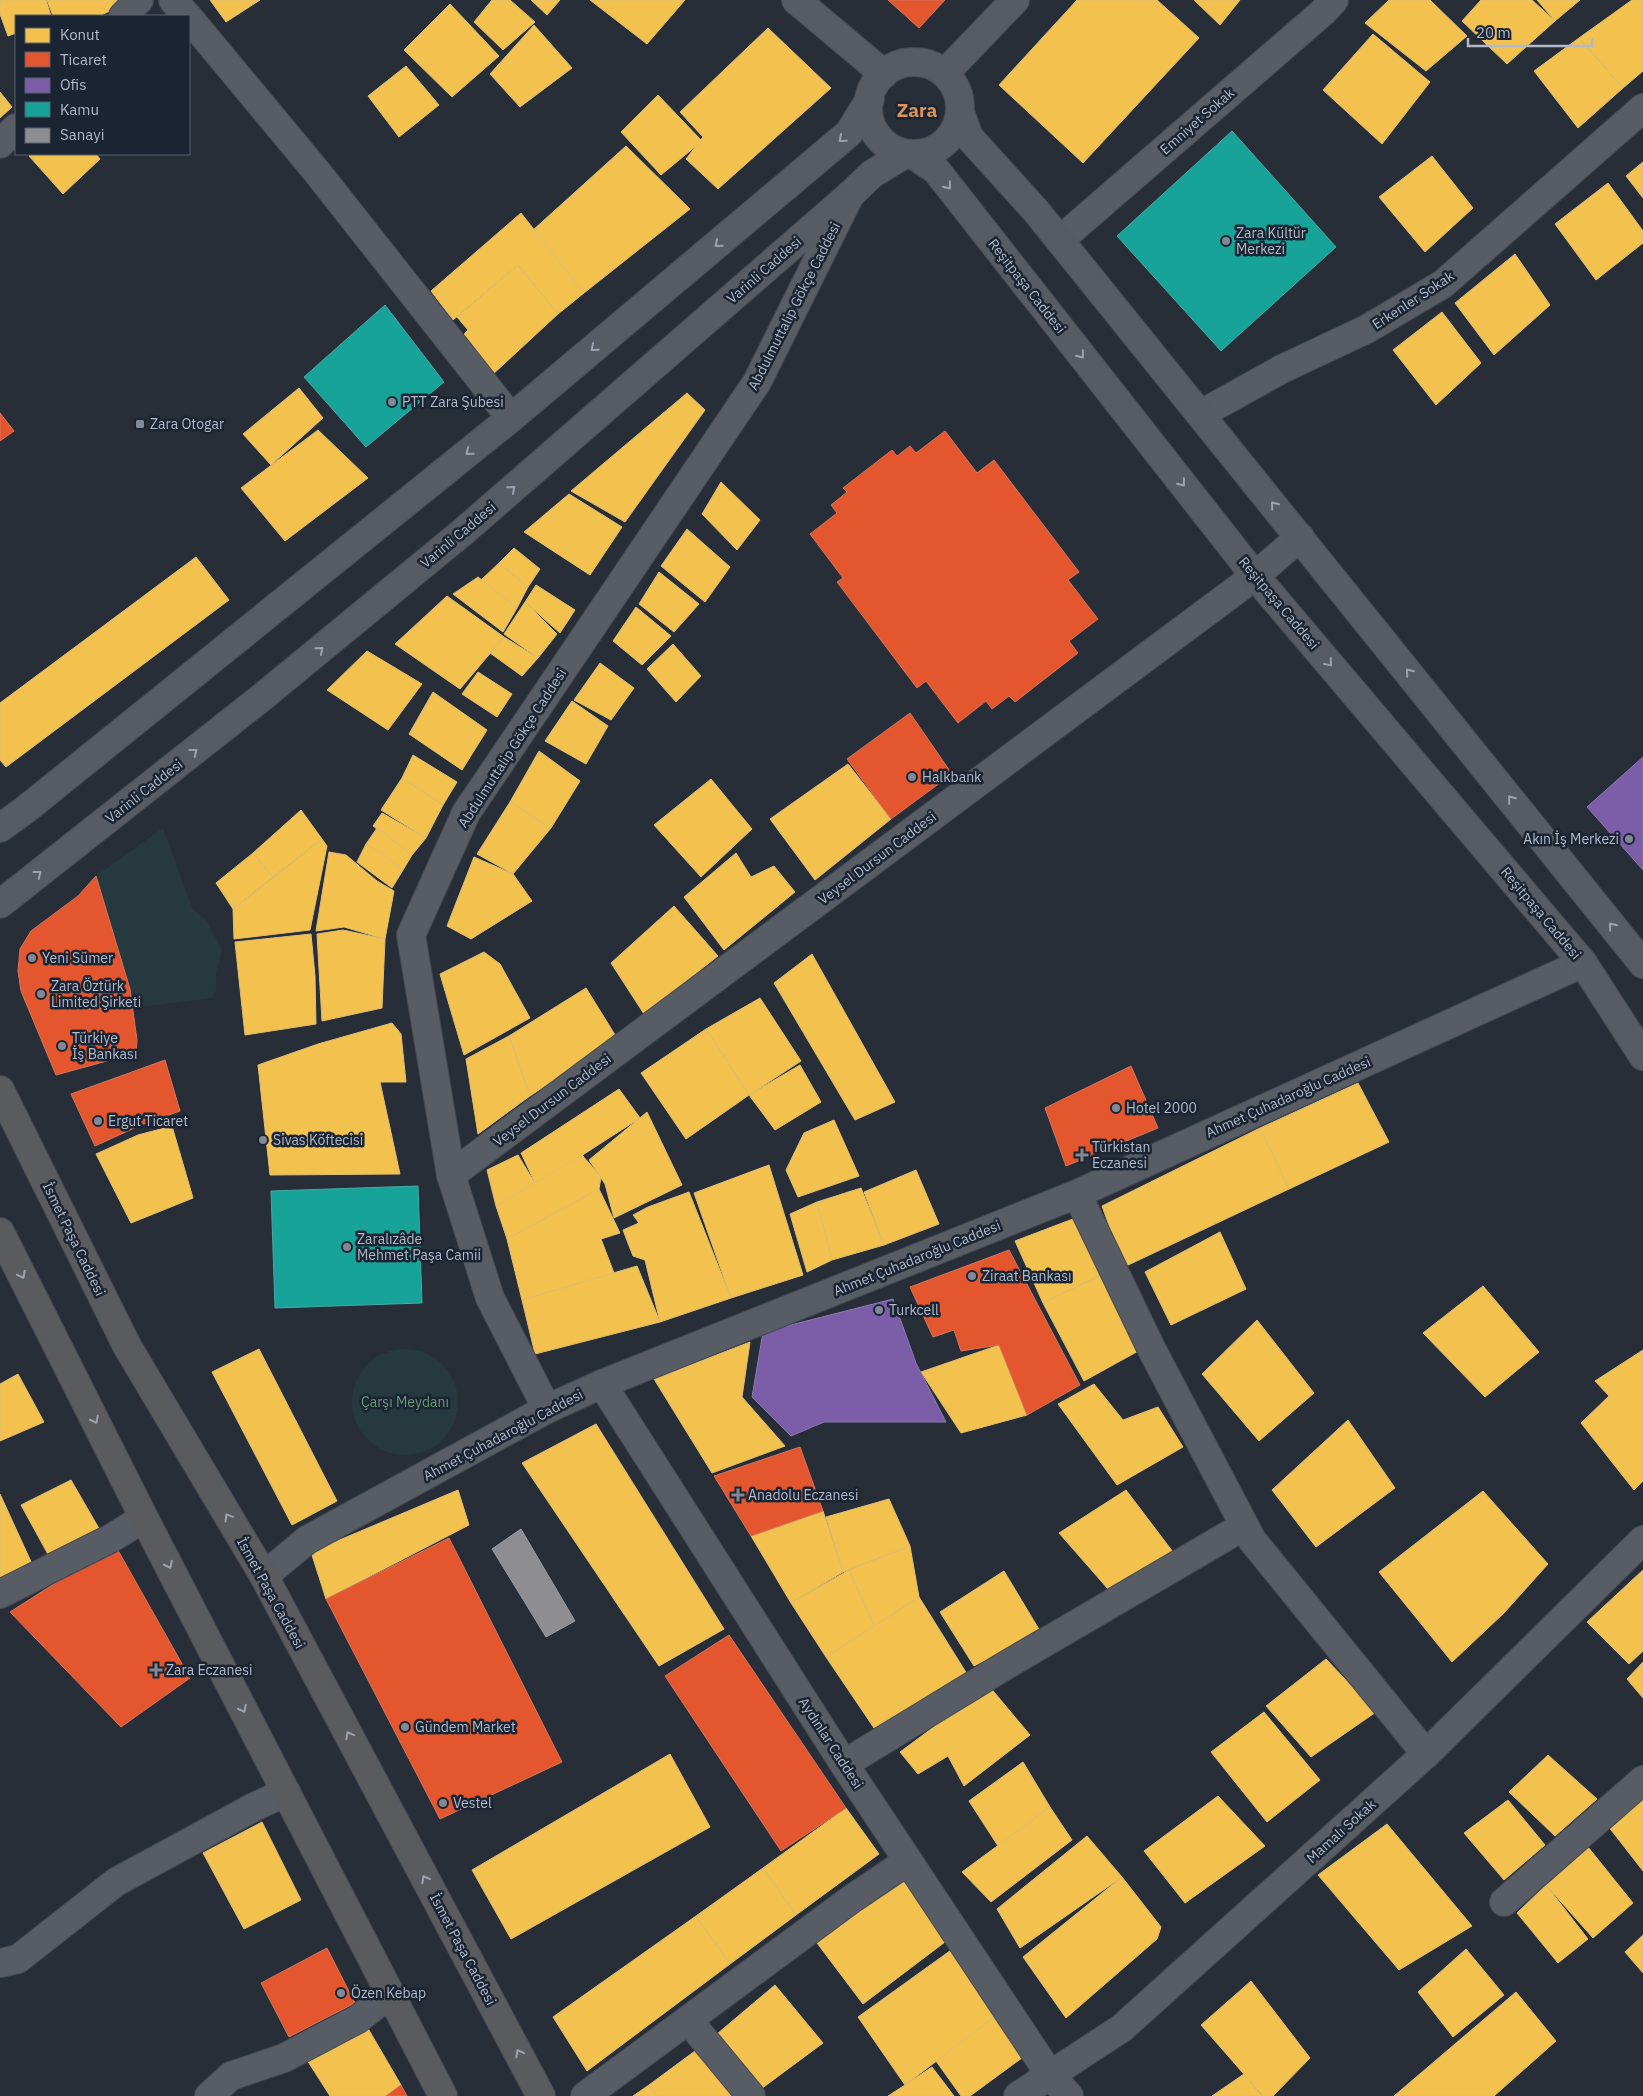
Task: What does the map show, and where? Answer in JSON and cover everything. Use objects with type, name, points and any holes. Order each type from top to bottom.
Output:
[{"type":"highway","name":"İsmet Paşa Caddesi","points":[[0,1090],[127,1346],[264,1576],[542,2096]]},
{"type":"highway","points":[[0,1232],[144,1518],[443,2096]]},
{"type":"main road","points":[[796,0],[884,74]]},
{"type":"main road","points":[[945,73],[1014,0]]},
{"type":"main road","points":[[960,112],[957,126],[939,148],[926,153],[908,154],[891,148],[880,139],[869,113],[872,90],[884,74],[895,66],[907,63],[920,63],[933,66],[945,73],[956,91],[960,112],[969,137],[1060,240],[1643,964]]},
{"type":"main road","points":[[0,828],[25,810],[511,418],[849,133],[870,99]]},
{"type":"main road","name":"Varinli Caddesi","points":[[0,904],[261,698],[464,531],[872,174],[908,154]]},
{"type":"main road","name":"Reşitpaşa Caddesi","points":[[908,154],[936,170],[1255,576],[1583,963],[1643,1056]]},
{"type":"street","points":[[124,15],[139,0]]},
{"type":"street","points":[[173,0],[186,15]]},
{"type":"street","name":"Emniyet Sokak","points":[[1060,240],[1323,12],[1334,0]]},
{"type":"street","points":[[190,19],[317,172],[511,418]]},
{"type":"street","name":"Erkenler Sokak","points":[[1201,414],[1282,369],[1367,329],[1443,284],[1643,108]]},
{"type":"street","points":[[0,144],[15,129]]},
{"type":"street","name":"Abdulmuttalip Gökçe Caddesi","points":[[547,1409],[490,1298],[451,1175],[411,935],[466,813],[757,382],[850,195]]},
{"type":"street","name":"Veysel Dursun Caddesi","points":[[451,1175],[1255,576],[1300,537]]},
{"type":"street","name":"Ahmet Çuhadaroğlu Caddesi","points":[[264,1576],[307,1540],[547,1409],[602,1384],[1077,1194],[1583,963]]},
{"type":"street","points":[[1077,1194],[1151,1348],[1252,1540],[1426,1754]]},
{"type":"street","name":"Aydınlar Caddesi","points":[[602,1384],[844,1764],[1050,2075],[1069,2096]]},
{"type":"street","points":[[0,1594],[110,1539],[144,1518]]},
{"type":"street","points":[[844,1764],[1004,1667],[1244,1526]]},
{"type":"street","name":"Mamalı Sokak","points":[[1018,2096],[1122,2028],[1426,1754],[1643,1540]]},
{"type":"street","points":[[1504,1902],[1643,1780]]},
{"type":"street","points":[[0,1962],[18,1959],[116,1882],[254,1807],[286,1792]]},
{"type":"street","points":[[585,2096],[853,1898],[908,1861]]},
{"type":"street","points":[[209,2096],[231,2076],[284,2058],[358,2019],[390,1994]]},
{"type":"street","points":[[688,2020],[751,2096]]},
{"type":"green space","points":[[163,828],[192,908],[206,920],[222,950],[216,973],[216,990],[212,998],[132,1008],[96,876]]},
{"type":"green space","name":"Çarşı Meydanı","points":[[405,1349],[425,1353],[442,1365],[454,1382],[458,1402],[454,1422],[442,1439],[425,1451],[405,1455],[385,1451],[368,1439],[356,1422],[352,1402],[356,1382],[368,1365],[385,1353]]},
{"type":"building: Konut","points":[[0,0],[46,0],[51,15],[15,15],[15,33],[8,36],[0,14]]},
{"type":"building: Konut","points":[[47,0],[120,0],[123,5],[101,15],[53,15]]},
{"type":"building: Konut","points":[[210,0],[260,0],[226,22]]},
{"type":"building: Konut","points":[[492,0],[510,0],[535,22],[503,50],[474,22]]},
{"type":"building: Konut","points":[[531,0],[560,0],[547,15]]},
{"type":"building: Konut","points":[[590,0],[685,0],[647,44]]},
{"type":"building: Konut","points":[[1077,0],[1157,0],[1199,38],[1083,163],[999,85]]},
{"type":"building: Konut","points":[[1194,0],[1240,0],[1220,25]]},
{"type":"building: Konut","points":[[1389,0],[1430,0],[1467,36],[1426,71],[1365,23]]},
{"type":"building: Konut","points":[[1481,0],[1532,0],[1555,21],[1507,64],[1462,21]]},
{"type":"building: Konut","points":[[1537,0],[1580,0],[1555,21]]},
{"type":"building: Konut","points":[[1632,0],[1643,0],[1643,71],[1623,88],[1579,38]]},
{"type":"building: Konut","points":[[450,4],[499,56],[452,97],[404,50]]},
{"type":"building: Konut","points":[[534,25],[572,68],[520,107],[490,74]]},
{"type":"building: Konut","points":[[768,28],[831,88],[718,189],[686,159],[703,137],[680,112]]},
{"type":"building: Konut","points":[[1373,34],[1430,82],[1382,144],[1323,90]]},
{"type":"building: Konut","points":[[1579,38],[1623,88],[1578,128],[1534,71]]},
{"type":"building: Konut","points":[[406,66],[439,105],[399,137],[368,96]]},
{"type":"building: Konut","points":[[0,92],[12,107],[0,118]]},
{"type":"building: Konut","points":[[658,95],[702,141],[661,175],[621,132]]},
{"type":"building: Konut","points":[[626,146],[690,209],[584,293],[532,231]]},
{"type":"building: Konut","points":[[97,155],[100,159],[63,194],[29,156]]},
{"type":"building: Konut","points":[[1432,156],[1473,208],[1425,252],[1379,197]]},
{"type":"building: Konut","points":[[1643,162],[1643,198],[1626,176]]},
{"type":"building: Konut","points":[[1608,183],[1643,231],[1643,243],[1596,280],[1555,224]]},
{"type":"building: Konut","points":[[521,213],[584,293],[558,314],[518,265],[453,320],[431,291]]},
{"type":"building: Konut","points":[[1515,254],[1550,305],[1494,355],[1455,303]]},
{"type":"building: Konut","points":[[518,265],[558,314],[491,376],[458,340],[468,330],[457,317]]},
{"type":"building: Konut","points":[[1442,312],[1481,363],[1436,405],[1393,350]]},
{"type":"building: Konut","points":[[299,388],[323,418],[271,465],[243,434]]},
{"type":"building: Konut","points":[[687,393],[705,410],[625,522],[571,491]]},
{"type":"building: Konut","points":[[318,430],[368,478],[285,541],[241,488]]},
{"type":"building: Konut","points":[[721,482],[760,520],[737,550],[702,514]]},
{"type":"building: Konut","points":[[569,494],[622,527],[590,575],[524,532]]},
{"type":"building: Konut","points":[[687,529],[730,567],[705,602],[661,566]]},
{"type":"building: Konut","points":[[514,548],[540,569],[528,587],[499,563]]},
{"type":"building: Konut","points":[[196,557],[229,600],[6,767],[0,760],[0,703]]},
{"type":"building: Konut","points":[[499,563],[528,587],[517,608],[481,580]]},
{"type":"building: Konut","points":[[659,572],[699,604],[674,632],[639,604]]},
{"type":"building: Konut","points":[[478,577],[517,608],[503,632],[453,594]]},
{"type":"building: Konut","points":[[536,585],[575,610],[560,633],[525,602]]},
{"type":"building: Konut","points":[[447,596],[504,637],[460,689],[395,644]]},
{"type":"building: Konut","points":[[525,602],[557,634],[538,658],[504,634]]},
{"type":"building: Konut","points":[[636,607],[671,636],[642,665],[613,641]]},
{"type":"building: Konut","points":[[504,637],[538,658],[522,676],[490,653]]},
{"type":"building: Konut","points":[[673,644],[701,676],[676,702],[647,669]]},
{"type":"building: Konut","points":[[367,651],[422,684],[388,730],[327,690]]},
{"type":"building: Konut","points":[[600,663],[634,688],[611,720],[574,700]]},
{"type":"building: Konut","points":[[478,672],[512,694],[497,717],[462,694]]},
{"type":"building: Konut","points":[[433,692],[487,730],[462,770],[409,734]]},
{"type":"building: Konut","points":[[572,701],[608,726],[586,764],[545,741]]},
{"type":"building: Konut","points":[[539,751],[580,781],[551,828],[510,802]]},
{"type":"building: Konut","points":[[413,755],[457,782],[443,805],[402,778]]},
{"type":"building: Konut","points":[[848,764],[891,819],[815,880],[770,819]]},
{"type":"building: Konut","points":[[402,778],[443,805],[426,838],[381,810]]},
{"type":"building: Konut","points":[[711,779],[752,829],[701,877],[654,825]]},
{"type":"building: Konut","points":[[510,802],[551,828],[513,874],[477,854]]},
{"type":"building: Konut","points":[[301,810],[322,839],[273,877],[253,853]]},
{"type":"building: Konut","points":[[382,813],[426,838],[412,855],[373,826]]},
{"type":"building: Konut","points":[[377,828],[412,855],[403,870],[366,844]]},
{"type":"building: Konut","points":[[322,839],[327,846],[310,930],[234,939],[233,909]]},
{"type":"building: Konut","points":[[366,844],[403,870],[392,888],[357,862]]},
{"type":"building: Konut","points":[[329,852],[346,855],[377,881],[394,891],[385,939],[344,927],[316,931]]},
{"type":"building: Konut","points":[[253,853],[273,877],[233,909],[216,883]]},
{"type":"building: Konut","points":[[736,853],[751,877],[774,866],[795,892],[724,950],[684,897]]},
{"type":"building: Konut","points":[[474,857],[513,874],[532,901],[471,939],[447,926]]},
{"type":"building: Konut","points":[[674,906],[718,956],[644,1014],[611,963]]},
{"type":"building: Konut","points":[[343,930],[385,939],[382,1008],[322,1021],[317,934]]},
{"type":"building: Konut","points":[[311,934],[315,976],[316,1024],[245,1035],[235,942]]},
{"type":"building: Konut","points":[[484,952],[500,964],[530,1018],[464,1055],[440,974]]},
{"type":"building: Konut","points":[[812,954],[895,1102],[855,1120],[774,983]]},
{"type":"building: Konut","points":[[586,988],[617,1038],[530,1096],[509,1036]]},
{"type":"building: Konut","points":[[760,998],[801,1061],[749,1095],[706,1029]]},
{"type":"building: Konut","points":[[392,1023],[401,1034],[406,1082],[380,1082],[400,1174],[270,1175],[258,1065],[318,1044]]},
{"type":"building: Konut","points":[[706,1029],[749,1095],[686,1139],[641,1073]]},
{"type":"building: Konut","points":[[509,1036],[530,1096],[478,1134],[466,1059]]},
{"type":"building: Konut","points":[[800,1065],[821,1102],[775,1130],[749,1095]]},
{"type":"building: Konut","points":[[1358,1083],[1389,1142],[1289,1189],[1260,1128]]},
{"type":"building: Konut","points":[[619,1089],[640,1118],[536,1185],[521,1153]]},
{"type":"building: Konut","points":[[647,1112],[682,1185],[614,1218],[605,1184],[589,1160]]},
{"type":"building: Konut","points":[[834,1120],[859,1176],[798,1197],[786,1170],[804,1133]]},
{"type":"building: Konut","points":[[172,1126],[193,1198],[131,1223],[96,1154],[138,1135]]},
{"type":"building: Konut","points":[[1260,1128],[1289,1189],[1124,1267],[1102,1206]]},
{"type":"building: Konut","points":[[518,1155],[536,1185],[496,1206],[487,1170]]},
{"type":"building: Konut","points":[[582,1155],[601,1177],[599,1189],[507,1239],[496,1206]]},
{"type":"building: Konut","points":[[769,1165],[803,1275],[731,1298],[694,1193]]},
{"type":"building: Konut","points":[[916,1170],[939,1224],[884,1245],[864,1192]]},
{"type":"building: Konut","points":[[861,1188],[884,1245],[832,1260],[817,1202]]},
{"type":"building: Konut","points":[[599,1189],[620,1233],[601,1239],[614,1273],[522,1300],[507,1239]]},
{"type":"building: Konut","points":[[689,1192],[731,1298],[660,1322],[645,1260],[633,1256],[623,1230],[639,1223],[633,1215],[648,1207]]},
{"type":"building: Konut","points":[[817,1202],[832,1260],[807,1272],[790,1214]]},
{"type":"building: Konut","points":[[1078,1217],[1101,1275],[1043,1303],[1015,1241]]},
{"type":"building: Konut","points":[[1220,1232],[1246,1289],[1171,1325],[1145,1272]]},
{"type":"building: Konut","points":[[637,1266],[660,1322],[535,1354],[522,1300]]},
{"type":"building: Konut","points":[[1101,1275],[1142,1349],[1084,1381],[1043,1303]]},
{"type":"building: Konut","points":[[1483,1286],[1539,1352],[1485,1397],[1423,1333]]},
{"type":"building: Konut","points":[[1257,1320],[1314,1393],[1259,1441],[1202,1374]]},
{"type":"building: Konut","points":[[750,1342],[742,1397],[785,1446],[712,1473],[654,1379]]},
{"type":"building: Konut","points":[[999,1345],[1027,1415],[961,1433],[921,1372]]},
{"type":"building: Konut","points":[[259,1349],[337,1501],[292,1525],[212,1372]]},
{"type":"building: Konut","points":[[1643,1350],[1643,1481],[1634,1490],[1581,1423],[1609,1396],[1595,1381]]},
{"type":"building: Konut","points":[[18,1374],[44,1422],[0,1441],[0,1384]]},
{"type":"building: Konut","points":[[1094,1384],[1123,1420],[1158,1407],[1183,1447],[1117,1485],[1058,1404]]},
{"type":"building: Konut","points":[[1348,1420],[1395,1488],[1316,1547],[1272,1490]]},
{"type":"building: Konut","points":[[596,1424],[724,1629],[659,1666],[522,1463]]},
{"type":"building: Konut","points":[[71,1480],[101,1532],[50,1558],[21,1505]]},
{"type":"building: Konut","points":[[458,1490],[469,1525],[326,1599],[311,1552]]},
{"type":"building: Konut","points":[[1126,1490],[1173,1552],[1108,1589],[1059,1533]]},
{"type":"building: Konut","points":[[1483,1491],[1548,1564],[1504,1613],[1452,1662],[1379,1572]]},
{"type":"building: Konut","points":[[0,1494],[33,1566],[0,1580]]},
{"type":"building: Konut","points":[[889,1499],[910,1546],[843,1572],[826,1517]]},
{"type":"building: Konut","points":[[823,1511],[843,1572],[791,1603],[751,1536]]},
{"type":"building: Konut","points":[[910,1546],[919,1597],[874,1626],[849,1570]]},
{"type":"building: Konut","points":[[849,1570],[874,1626],[826,1657],[791,1603]]},
{"type":"building: Konut","points":[[1643,1570],[1643,1651],[1629,1664],[1587,1622]]},
{"type":"building: Konut","points":[[1004,1571],[1040,1631],[974,1666],[940,1612]]},
{"type":"building: Konut","points":[[919,1597],[967,1674],[874,1728],[826,1657]]},
{"type":"building: Konut","points":[[1326,1659],[1376,1712],[1311,1757],[1266,1706]]},
{"type":"building: Konut","points":[[1643,1662],[1643,1698],[1627,1679]]},
{"type":"building: Konut","points":[[989,1686],[1030,1735],[964,1786],[948,1756],[918,1774],[900,1752]]},
{"type":"building: Konut","points":[[1264,1712],[1320,1780],[1267,1822],[1211,1752]]},
{"type":"building: Konut","points":[[670,1754],[710,1827],[511,1939],[472,1870]]},
{"type":"building: Konut","points":[[1548,1755],[1597,1799],[1555,1836],[1509,1792]]},
{"type":"building: Konut","points":[[1023,1762],[1050,1807],[998,1846],[969,1801]]},
{"type":"building: Konut","points":[[1218,1796],[1265,1846],[1185,1903],[1144,1851]]},
{"type":"building: Konut","points":[[1643,1796],[1643,1871],[1608,1826]]},
{"type":"building: Konut","points":[[1508,1800],[1545,1845],[1504,1880],[1464,1833]]},
{"type":"building: Konut","points":[[1050,1807],[1072,1840],[991,1902],[962,1872]]},
{"type":"building: Konut","points":[[846,1808],[879,1854],[796,1915],[763,1868]]},
{"type":"building: Konut","points":[[262,1822],[301,1900],[244,1929],[203,1853]]},
{"type":"building: Konut","points":[[1387,1824],[1472,1926],[1399,1970],[1318,1875]]},
{"type":"building: Konut","points":[[1087,1836],[1122,1877],[1020,1948],[997,1909]]},
{"type":"building: Konut","points":[[1588,1847],[1633,1903],[1593,1938],[1546,1885]]},
{"type":"building: Konut","points":[[763,1868],[796,1915],[730,1964],[696,1916]]},
{"type":"building: Konut","points":[[908,1875],[949,1939],[863,2004],[817,1943]]},
{"type":"building: Konut","points":[[1122,1877],[1161,1927],[1157,1939],[1066,2018],[1023,1957]]},
{"type":"building: Konut","points":[[1546,1885],[1588,1939],[1558,1963],[1517,1913]]},
{"type":"building: Konut","points":[[696,1916],[730,1964],[587,2071],[553,2017]]},
{"type":"building: Konut","points":[[1643,1935],[1643,1973],[1625,1952]]},
{"type":"building: Konut","points":[[954,1948],[997,2015],[905,2085],[858,2017]]},
{"type":"building: Konut","points":[[1466,1949],[1504,1995],[1453,2037],[1418,1992]]},
{"type":"building: Konut","points":[[1251,1981],[1310,2058],[1273,2096],[1263,2096],[1201,2025]]},
{"type":"building: Konut","points":[[775,1985],[823,2043],[761,2089],[717,2034]]},
{"type":"building: Konut","points":[[1516,1992],[1556,2041],[1494,2096],[1394,2096]]},
{"type":"building: Konut","points":[[997,2015],[1026,2055],[970,2096],[961,2096],[936,2061]]},
{"type":"building: Konut","points":[[366,2025],[401,2085],[386,2096],[330,2096],[307,2060]]},
{"type":"building: Konut","points":[[699,2048],[737,2096],[657,2096],[649,2085]]},
{"type":"building: Konut","points":[[932,2067],[954,2096],[888,2096],[905,2085]]},
{"type":"building: Konut","points":[[1244,2074],[1262,2096],[1212,2096]]},
{"type":"building: Konut","points":[[649,2085],[657,2096],[633,2096]]},
{"type":"building: Ticaret","points":[[888,0],[945,0],[919,28]]},
{"type":"building: Ticaret","points":[[0,413],[14,431],[0,441]]},
{"type":"building: Ticaret","points":[[945,431],[977,473],[994,460],[1079,572],[1068,580],[1098,619],[1069,641],[1078,653],[1015,702],[1009,696],[992,709],[986,701],[958,723],[926,681],[917,688],[837,582],[843,578],[810,534],[837,513],[831,505],[847,492],[843,488],[892,450],[897,456],[910,446],[916,453]]},
{"type":"building: Ticaret","points":[[910,713],[952,774],[891,819],[847,759]]},
{"type":"building: Ticaret","points":[[96,876],[130,989],[137,1040],[136,1053],[56,1075],[21,991],[18,971],[20,949],[31,931],[78,896]]},
{"type":"building: Ticaret","points":[[165,1060],[180,1111],[141,1125],[95,1146],[71,1094]]},
{"type":"building: Ticaret","points":[[1131,1066],[1158,1128],[1066,1166],[1045,1108]]},
{"type":"building: Ticaret","points":[[1009,1250],[1080,1385],[1027,1415],[999,1345],[961,1351],[954,1330],[933,1337],[910,1287]]},
{"type":"building: Ticaret","points":[[800,1447],[823,1511],[751,1536],[714,1476]]},
{"type":"building: Ticaret","points":[[449,1538],[562,1762],[440,1819],[326,1599]]},
{"type":"building: Ticaret","points":[[115,1545],[190,1678],[121,1727],[10,1612]]},
{"type":"building: Ticaret","points":[[729,1635],[846,1808],[781,1851],[665,1676]]},
{"type":"building: Ticaret","points":[[327,1948],[355,2003],[289,2037],[261,1983]]},
{"type":"building: Ticaret","points":[[401,2085],[407,2096],[386,2096]]},
{"type":"building: Ofis","name":"Akın İş Merkezi","points":[[1643,757],[1643,870],[1587,807]]},
{"type":"building: Ofis","points":[[893,1299],[916,1363],[946,1422],[824,1422],[791,1436],[752,1397],[763,1332]]},
{"type":"building: Kamu","name":"Zara Kültür Merkezi","points":[[1232,131],[1336,247],[1221,351],[1117,236]]},
{"type":"building: Kamu","points":[[385,305],[444,382],[366,447],[304,377]]},
{"type":"building: Kamu","name":"Zaralızâde Mehmet Paşa Camii","points":[[418,1186],[422,1303],[275,1308],[271,1191]]},
{"type":"building: Sanayi","points":[[521,1529],[575,1621],[546,1637],[492,1549]]},
{"type":"place","name":"Zara Kültür Merkezi","points":[[1226,241]]},
{"type":"place","name":"PTT Zara Şubesi","points":[[392,402]]},
{"type":"place","name":"Zara Otogar","points":[[140,424]]},
{"type":"place","name":"Halkbank","points":[[912,777]]},
{"type":"place","name":"Akın İş Merkezi","points":[[1629,839]]},
{"type":"place","name":"Yeni Sümer","points":[[32,958]]},
{"type":"place","name":"Zara Öztürk Limited Şirketi","points":[[41,994]]},
{"type":"place","name":"Türkiye İş Bankası","points":[[62,1046]]},
{"type":"place","name":"Hotel 2000","points":[[1116,1108]]},
{"type":"place","name":"Ergut Ticaret","points":[[98,1121]]},
{"type":"place","name":"Sivas Köftecisi","points":[[263,1140]]},
{"type":"place","name":"Türkistan Eczanesi","points":[[1082,1155]]},
{"type":"place","name":"Zaralızâde Mehmet Paşa Camii","points":[[347,1247]]},
{"type":"place","name":"Ziraat Bankası","points":[[972,1276]]},
{"type":"place","name":"Turkcell","points":[[879,1310]]},
{"type":"place","name":"Anadolu Eczanesi","points":[[738,1495]]},
{"type":"place","name":"Zara Eczanesi","points":[[156,1670]]},
{"type":"place","name":"Gündem Market","points":[[405,1727]]},
{"type":"place","name":"Vestel","points":[[443,1803]]},
{"type":"place","name":"Özen Kebap","points":[[341,1993]]},
{"type":"district","name":"Zara","points":[[917,110]]}]
